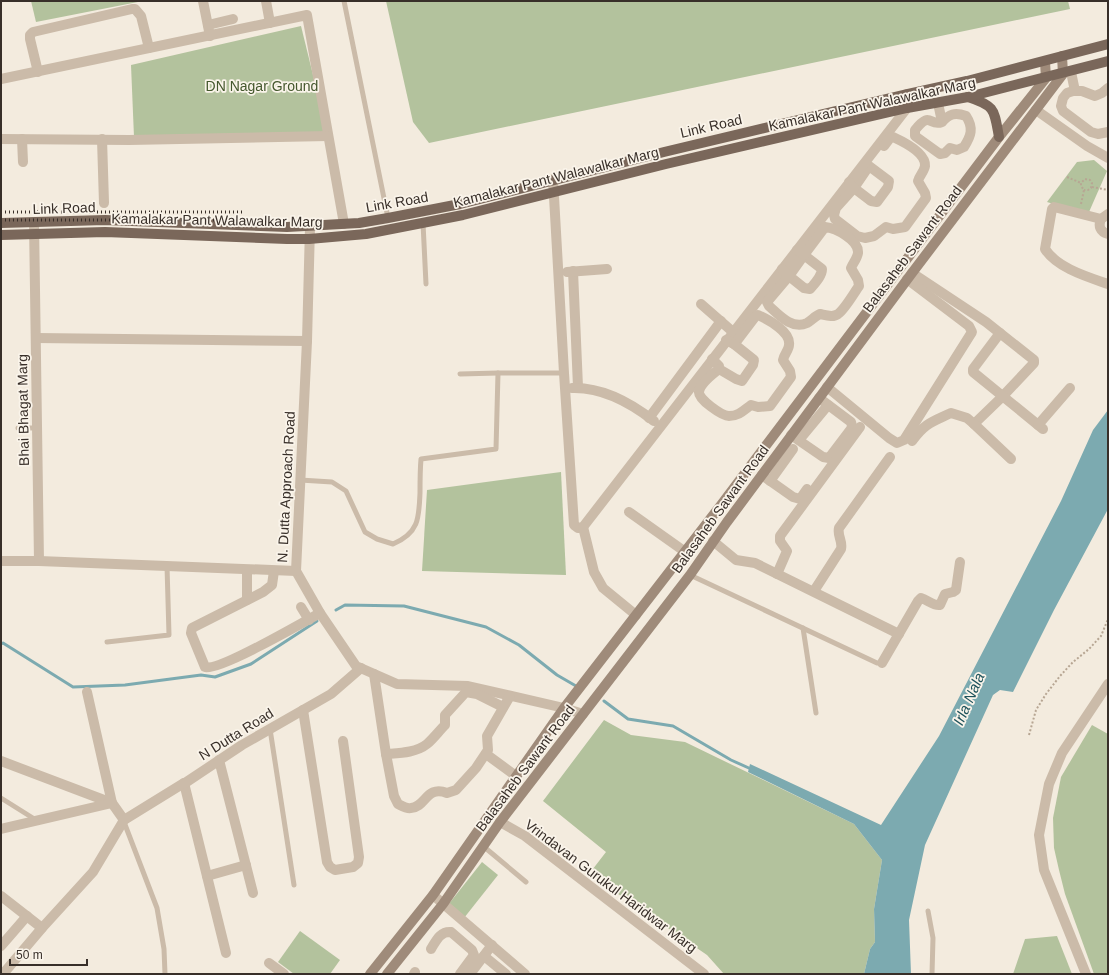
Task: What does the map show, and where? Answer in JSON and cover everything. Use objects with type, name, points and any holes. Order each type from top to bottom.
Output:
[{"type":"main road","points":[[1046,78],[1045,62],[1108,44]]},
{"type":"main road","points":[[1062,56],[1067,73]]},
{"type":"main road","name":"Link Road","points":[[1,223],[104,220],[310,227],[388,218],[460,204],[554,179],[907,94],[967,82],[1045,62]]},
{"type":"main road","name":"Kamalakar Pant Walawalkar Marg","points":[[1,235],[105,232],[309,239],[366,234],[462,215],[555,191],[907,108],[968,97],[1108,62]]},
{"type":"main road","name":"Balasaheb Sawant Road","points":[[387,974],[442,904],[500,822],[690,575],[713,541],[766,478],[794,441],[819,398],[899,289],[1036,110],[1067,73]]},
{"type":"main road","name":"Balasaheb Sawant Road","points":[[370,974],[433,895],[564,708],[721,505],[999,137],[1046,78]]},
{"type":"main road","points":[[968,97],[990,106],[996,117],[999,137]]},
{"type":"main road","points":[[388,218],[391,230]]},
{"type":"main road","points":[[891,280],[899,289]]},
{"type":"street","points":[[203,1],[212,24],[214,35]]},
{"type":"street","points":[[266,1],[270,23]]},
{"type":"street","points":[[38,72],[30,39],[30,35],[33,32],[132,9],[136,9],[141,16],[149,48]]},
{"type":"street","points":[[1,80],[307,15],[344,224]]},
{"type":"street","points":[[212,24],[233,19]]},
{"type":"street","points":[[1067,73],[1075,91]]},
{"type":"street","points":[[1108,88],[1095,96],[1086,92],[1075,91],[1067,94],[1063,98],[1061,106],[1063,111],[1091,132],[1098,134],[1108,132]]},
{"type":"street","points":[[730,342],[733,332],[785,272],[867,165],[907,108],[907,94]]},
{"type":"street","points":[[938,103],[942,122]]},
{"type":"street","points":[[1036,110],[1087,146],[1108,158]]},
{"type":"street","points":[[959,113],[966,116],[970,124],[971,134],[964,148],[957,150],[950,148],[945,153],[940,154],[915,136],[915,130],[925,120],[929,119],[936,123],[942,122],[947,116],[953,114],[959,113]]},
{"type":"street","points":[[1,139],[102,140],[328,136]]},
{"type":"street","points":[[852,185],[836,208],[834,215],[835,219],[857,236],[865,238],[874,236],[886,227],[893,229],[905,227],[926,198],[925,193],[918,181],[925,167],[924,158],[893,137],[890,138],[867,165]]},
{"type":"street","points":[[22,139],[23,162]]},
{"type":"street","points":[[102,140],[104,203]]},
{"type":"street","points":[[852,185],[871,201],[877,202],[888,187],[889,181],[867,165]]},
{"type":"street","points":[[554,179],[564,373],[574,525],[578,528],[583,527],[712,359],[755,317],[762,317],[785,332],[789,337],[790,345],[784,355],[783,360],[790,371],[791,377],[770,406],[758,407],[751,405],[739,414],[730,416],[722,415],[700,397],[699,393],[701,386],[719,368]]},
{"type":"street","points":[[1108,234],[1103,232],[1099,226],[1106,214],[1079,213],[1054,206],[1052,209],[1046,249],[1049,256],[1057,261],[1079,273],[1108,284]]},
{"type":"street","name":"Bhai Bhagat Marg","points":[[34,222],[39,560]]},
{"type":"street","name":"N. Dutta Approach Road","points":[[310,227],[307,341],[296,571],[320,613],[356,666],[397,684],[467,689],[510,696],[564,708],[583,714]]},
{"type":"street","points":[[785,272],[767,302],[769,306],[790,324],[798,325],[808,323],[820,314],[833,316],[838,314],[859,286],[858,280],[851,268],[858,254],[857,246],[854,241],[830,227],[825,227],[800,252]]},
{"type":"street","points":[[785,272],[804,288],[810,289],[821,274],[822,268],[800,252]]},
{"type":"street","points":[[559,272],[607,269]]},
{"type":"street","points":[[573,272],[578,387]]},
{"type":"street","points":[[909,276],[986,322],[1034,360],[1034,363],[974,424]]},
{"type":"street","points":[[827,387],[897,443],[904,440],[972,332],[969,326],[909,276]]},
{"type":"street","points":[[701,304],[733,332]]},
{"type":"street","points":[[649,418],[721,321]]},
{"type":"street","points":[[1000,333],[973,369],[975,375],[1040,427],[1070,388]]},
{"type":"street","points":[[36,338],[307,341]]},
{"type":"street","points":[[712,359],[719,366],[719,368],[736,379],[742,380],[753,366],[754,360],[730,342]]},
{"type":"street","points":[[564,373],[578,372]]},
{"type":"street","points":[[565,388],[578,387],[605,392],[635,407],[660,426]]},
{"type":"street","points":[[667,394],[678,403]]},
{"type":"street","points":[[819,398],[850,422],[852,426],[829,458],[823,457],[794,441],[828,405]]},
{"type":"street","points":[[912,441],[925,425],[951,413],[967,418],[1011,459]]},
{"type":"street","points":[[777,574],[786,551],[780,541],[780,536],[860,427]]},
{"type":"street","points":[[814,591],[841,549],[842,544],[838,532],[839,528],[890,457]]},
{"type":"street","points":[[766,478],[793,497],[800,499],[823,468]]},
{"type":"street","points":[[629,512],[684,551]]},
{"type":"street","points":[[583,527],[594,572],[603,588],[636,615]]},
{"type":"street","points":[[713,541],[736,560],[755,563],[899,634]]},
{"type":"street","points":[[1,561],[39,560],[296,571]]},
{"type":"street","points":[[879,663],[921,598],[940,605],[945,594],[956,590],[960,562]]},
{"type":"street","points":[[247,570],[247,600]]},
{"type":"street","points":[[274,571],[272,585],[263,592],[192,628],[191,633],[205,667],[211,667],[230,661],[320,613]]},
{"type":"street","points":[[301,607],[309,620]]},
{"type":"street","name":"N Dutta Road","points":[[124,820],[184,782],[185,783],[242,745],[331,694],[361,668]]},
{"type":"street","points":[[374,674],[394,796],[398,804],[410,808],[416,806],[433,792],[440,790],[447,793],[456,790],[476,768],[488,750],[487,736],[510,696]]},
{"type":"street","points":[[1086,974],[1044,870],[1039,835],[1049,784],[1062,752],[1108,684]]},
{"type":"street","points":[[386,754],[409,751],[427,745],[444,725],[445,715],[467,689],[503,707]]},
{"type":"street","points":[[1,970],[4,974],[42,928],[93,872],[124,820],[112,803],[87,692]]},
{"type":"street","points":[[304,710],[327,862],[330,867],[335,870],[353,866],[358,863],[359,856],[342,741]]},
{"type":"street","points":[[486,754],[516,776]]},
{"type":"street","points":[[219,760],[253,893]]},
{"type":"street","points":[[1,761],[112,803]]},
{"type":"street","points":[[184,782],[226,953]]},
{"type":"street","points":[[1,829],[112,803]]},
{"type":"street","name":"Vrindavan Gurukul Haridwar Marg","points":[[500,822],[525,836],[704,974]]},
{"type":"street","points":[[207,876],[246,865]]},
{"type":"street","points":[[433,895],[522,973]]},
{"type":"street","points":[[3,902],[27,916],[42,928]]},
{"type":"street","points":[[1,946],[27,916]]},
{"type":"street","points":[[431,949],[442,933],[451,932],[474,953],[460,974]]},
{"type":"street","points":[[470,974],[492,946]]},
{"type":"street","points":[[484,956],[506,974]]},
{"type":"street","points":[[269,963],[284,974]]},
{"type":"lane","points":[[344,1],[388,218]]},
{"type":"lane","points":[[423,223],[426,284]]},
{"type":"lane","points":[[300,480],[332,482],[346,490],[365,532],[377,539],[393,544],[404,540],[414,529],[419,516],[421,459],[496,449],[498,373]]},
{"type":"lane","points":[[460,374],[564,373]]},
{"type":"lane","points":[[18,428],[37,428]]},
{"type":"lane","points":[[107,642],[169,635],[167,566]]},
{"type":"lane","points":[[690,575],[879,663]]},
{"type":"lane","points":[[803,628],[816,713]]},
{"type":"lane","points":[[270,729],[294,885]]},
{"type":"lane","points":[[1,798],[36,820]]},
{"type":"lane","points":[[124,820],[157,908],[164,949],[165,974]]},
{"type":"lane","points":[[483,846],[526,882]]},
{"type":"lane","points":[[928,911],[933,938],[932,974]]},
{"type":"path","points":[[1067,177],[1081,183],[1084,190],[1079,213]]},
{"type":"path","points":[[1081,183],[1085,179],[1088,179],[1092,183],[1092,187]]},
{"type":"path","points":[[1084,190],[1090,190],[1092,187],[1108,190]]},
{"type":"path","points":[[1029,735],[1036,710],[1046,694],[1068,666],[1089,649],[1101,636],[1108,619]]},
{"type":"green space","points":[[31,1],[143,1],[36,22]]},
{"type":"green space","points":[[386,1],[1068,1],[1070,9],[429,143],[413,122]]},
{"type":"green space","name":"DN Nagar Ground","points":[[301,26],[328,136],[134,137],[131,65]]},
{"type":"green space","points":[[1094,160],[1107,171],[1089,212],[1077,211],[1047,202],[1077,162]]},
{"type":"green space","points":[[561,472],[566,575],[422,571],[427,490]]},
{"type":"green space","points":[[604,720],[631,735],[685,742],[854,824],[882,860],[874,909],[875,942],[870,949],[864,974],[724,974],[707,955],[589,874],[606,852],[543,801]]},
{"type":"green space","points":[[1092,725],[1108,734],[1108,974],[1094,974],[1065,894],[1054,848],[1053,818],[1061,777]]},
{"type":"green space","points":[[482,862],[498,875],[464,918],[448,905]]},
{"type":"green space","points":[[300,931],[340,960],[330,974],[294,974],[278,962]]},
{"type":"green space","points":[[1057,936],[1072,974],[1013,974],[1025,939]]},
{"type":"water","name":"Irla Nala","points":[[1108,410],[1108,509],[1054,610],[1013,692],[1000,690],[993,695],[925,845],[909,920],[911,974],[864,974],[870,949],[875,942],[874,909],[882,860],[854,824],[748,772],[750,764],[881,825],[939,736],[1061,501],[1093,430]]},
{"type":"waterway","points":[[336,610],[345,605],[404,606],[486,627],[519,645],[557,675],[576,686]]},
{"type":"waterway","points":[[1,644],[3,643],[73,687],[125,685],[201,675],[215,677],[251,664],[317,621]]},
{"type":"waterway","points":[[604,701],[628,719],[673,726],[731,760],[751,769]]},
{"type":"railway","points":[[1,212],[243,212]]},
{"type":"railway","points":[[1,220],[243,220]]}]
